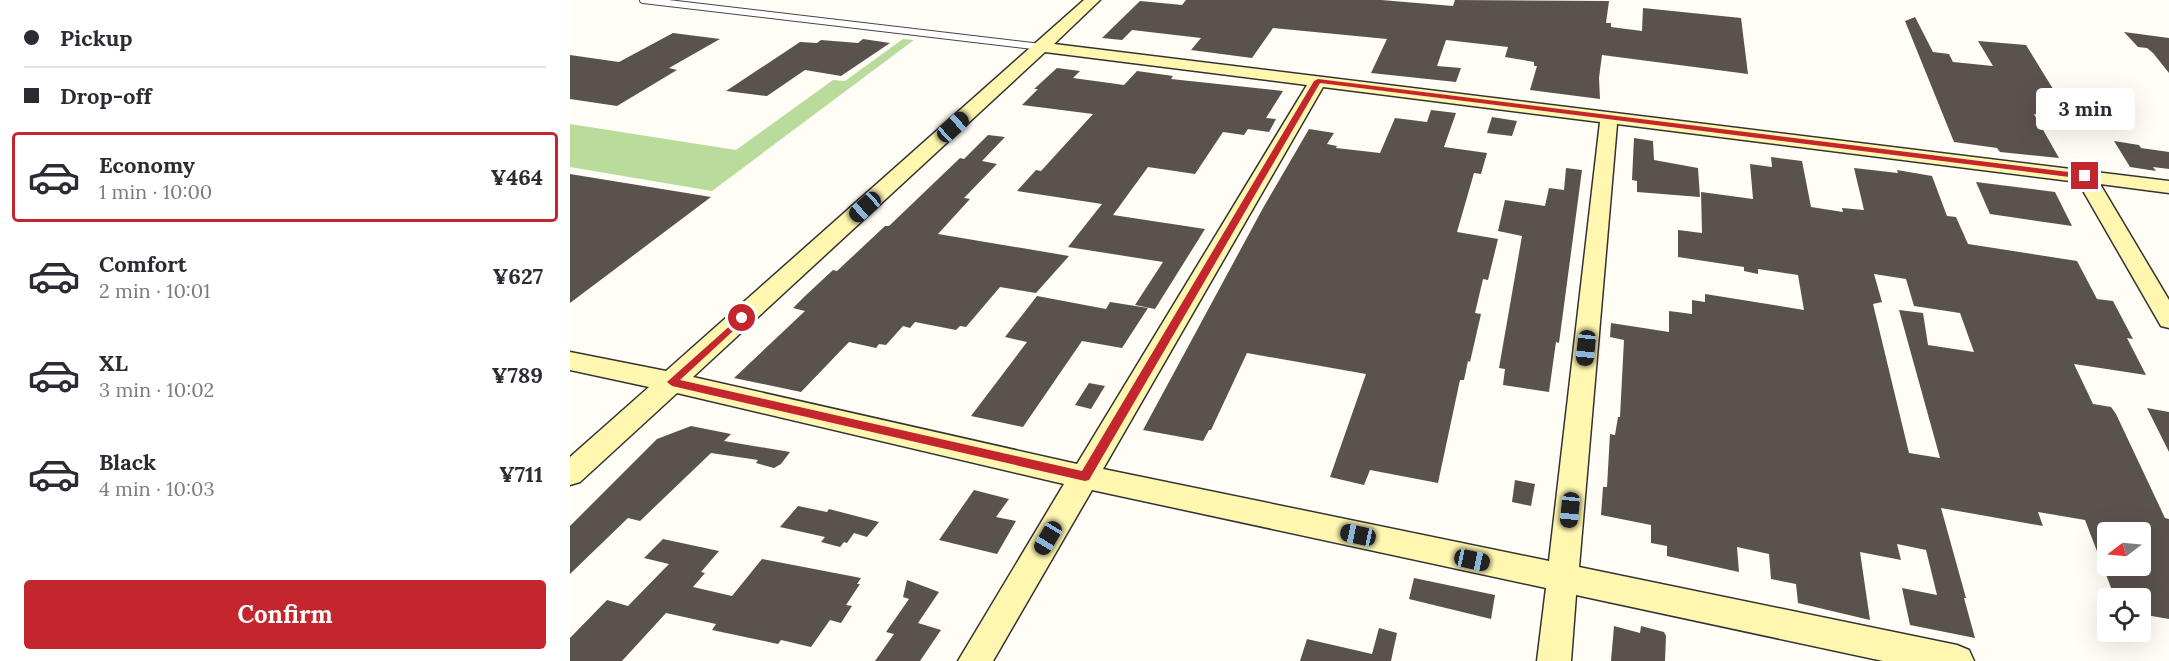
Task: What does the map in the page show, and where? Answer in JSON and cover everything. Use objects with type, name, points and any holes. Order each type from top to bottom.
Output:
[{"type":"street","points":[[570,474],[1093,0]]},
{"type":"street","points":[[1041,47],[2169,187]]},
{"type":"street","points":[[975,661],[1318,81]]},
{"type":"street","points":[[1554,661],[1609,118]]},
{"type":"street","points":[[2085,176],[2169,320]]},
{"type":"street","points":[[570,361],[672,382],[1085,477],[1957,661]]},
{"type":"lane","points":[[643,0],[1041,47]]},
{"type":"green space","points":[[903,39],[914,40],[712,191],[570,167],[570,124],[736,150],[833,80],[845,81]]},
{"type":"building","points":[[1186,0],[1381,0],[1453,6],[1455,0],[1609,1],[1606,23],[1611,23],[1611,27],[1642,31],[1643,8],[1741,18],[1748,74],[1602,55],[1599,78],[1600,99],[1530,90],[1537,66],[1534,66],[1534,62],[1505,57],[1508,47],[1446,40],[1437,66],[1461,68],[1456,82],[1371,73],[1387,39],[1273,28],[1252,58],[1191,50],[1201,38],[1132,30],[1122,40],[1102,38],[1140,1],[1182,5]]},
{"type":"building","points":[[1915,17],[1933,52],[1949,54],[1953,62],[1993,66],[1978,41],[2026,45],[2066,110],[2053,109],[2057,117],[2034,114],[2059,158],[2000,152],[1997,148],[1954,142],[1905,21]]},
{"type":"building","points":[[2124,32],[2169,38],[2169,73],[2153,53],[2147,48],[2138,47]]},
{"type":"building","points":[[673,33],[720,39],[669,68],[677,70],[617,106],[570,99],[570,55],[619,62]]},
{"type":"building","points":[[863,39],[890,43],[841,76],[805,70],[767,96],[726,91],[800,42],[817,43],[821,40],[858,43]]},
{"type":"building","points":[[1057,68],[1080,71],[1073,78],[1124,85],[1137,71],[1173,76],[1171,79],[1283,91],[1266,118],[1276,119],[1269,132],[1248,129],[1244,135],[1223,132],[1195,174],[1148,167],[1113,215],[1205,229],[1155,309],[1135,305],[1163,262],[1068,247],[1102,204],[1017,191],[1036,170],[1041,171],[1093,114],[1022,105],[1038,89],[1034,89]]},
{"type":"building","points":[[1431,110],[1456,113],[1444,147],[1487,153],[1481,174],[1474,173],[1457,232],[1498,239],[1488,280],[1483,279],[1475,313],[1481,314],[1470,362],[1468,361],[1464,380],[1460,380],[1438,483],[1370,470],[1364,485],[1330,477],[1366,374],[1247,353],[1211,430],[1203,441],[1143,430],[1263,208],[1309,129],[1334,133],[1327,144],[1337,146],[1336,148],[1380,153],[1395,118],[1427,122]]},
{"type":"building","points":[[1492,117],[1517,121],[1512,136],[1487,133]]},
{"type":"building","points":[[988,135],[1005,137],[982,161],[997,164],[964,198],[970,199],[938,234],[1069,256],[1036,293],[1000,287],[966,327],[960,326],[956,330],[915,322],[910,328],[903,326],[886,345],[879,344],[876,348],[849,342],[801,392],[734,378],[805,311],[793,308],[805,296],[833,270],[837,271],[885,226],[889,226],[960,158],[964,159]]},
{"type":"building","points":[[1634,138],[1653,141],[1654,160],[1698,168],[1700,197],[1637,192],[1637,181],[1632,180]]},
{"type":"building","points":[[2114,141],[2169,152],[2169,169],[2153,167],[2156,171],[2130,167]]},
{"type":"building","points":[[1771,157],[1802,161],[1811,207],[1843,212],[1842,208],[1864,210],[1854,168],[1898,173],[1897,170],[1932,176],[1947,216],[1956,217],[1968,244],[2077,261],[2097,299],[2113,301],[2133,339],[2127,338],[2146,375],[2074,364],[2093,404],[2111,407],[2116,414],[2165,518],[2169,519],[2169,619],[2151,616],[2151,588],[2111,588],[2107,576],[2151,576],[2151,522],[2097,522],[2097,551],[2085,520],[2038,512],[2043,526],[1941,508],[1975,638],[1910,625],[1902,588],[1937,595],[1926,550],[1897,544],[1901,560],[1860,552],[1870,620],[1798,603],[1796,584],[1771,579],[1769,554],[1737,547],[1739,572],[1667,556],[1667,546],[1651,543],[1651,525],[1601,515],[1603,487],[1607,487],[1610,434],[1615,435],[1618,417],[1620,417],[1624,340],[1610,337],[1611,323],[1669,332],[1669,311],[1692,314],[1692,300],[1705,302],[1705,294],[1804,310],[1798,275],[1758,269],[1758,274],[1744,271],[1744,267],[1678,257],[1678,230],[1702,233],[1701,192],[1753,199],[1750,164],[1772,167]],"holes":[[[1874,274],[1906,279],[1914,306],[1960,313],[1974,352],[1928,345],[1923,313],[1899,310],[1940,458],[1909,453],[1873,304],[1882,302]]]},
{"type":"building","points":[[1566,168],[1582,170],[1559,343],[1556,342],[1549,392],[1503,385],[1505,369],[1499,368],[1522,236],[1498,231],[1505,200],[1545,206],[1549,188],[1564,190]]},
{"type":"building","points":[[570,174],[711,197],[570,303]]},
{"type":"building","points":[[1976,182],[2055,192],[2072,226],[1990,214]]},
{"type":"building","points":[[1037,296],[1106,309],[1110,302],[1148,308],[1122,348],[1082,341],[1023,427],[971,416],[1027,342],[1005,337]]},
{"type":"building","points":[[1089,383],[1105,386],[1091,409],[1075,405]]},
{"type":"building","points":[[2147,408],[2169,412],[2169,452]]},
{"type":"building","points":[[691,426],[731,434],[724,441],[790,452],[781,464],[774,468],[756,463],[758,460],[711,453],[640,521],[628,518],[570,574],[570,526],[657,439]]},
{"type":"building","points":[[1515,480],[1535,484],[1531,506],[1512,502]]},
{"type":"building","points":[[974,490],[1009,499],[996,517],[1016,521],[997,554],[939,540]]},
{"type":"building","points":[[798,506],[827,512],[829,509],[879,522],[867,537],[854,533],[847,543],[844,542],[840,547],[821,542],[825,537],[780,527]]},
{"type":"building","points":[[663,539],[719,551],[701,572],[705,573],[693,587],[732,596],[762,559],[861,578],[857,584],[860,584],[846,605],[852,606],[841,623],[830,620],[811,647],[781,640],[778,644],[712,630],[716,624],[666,613],[622,661],[570,661],[570,638],[607,600],[628,606],[669,564],[644,558]]},
{"type":"building","points":[[1414,578],[1495,595],[1491,619],[1409,599]]},
{"type":"building","points":[[907,580],[939,592],[918,623],[941,630],[920,661],[875,661],[894,634],[886,632],[909,599],[903,597]]},
{"type":"building","points":[[1614,626],[1640,633],[1641,626],[1664,632],[1666,636],[1665,661],[1611,661]]},
{"type":"building","points":[[1379,628],[1397,633],[1391,661],[1300,661],[1307,639],[1372,654]]},
{"type":"route","points":[[742,318],[672,382],[1085,477],[1318,81],[2085,176]]}]
